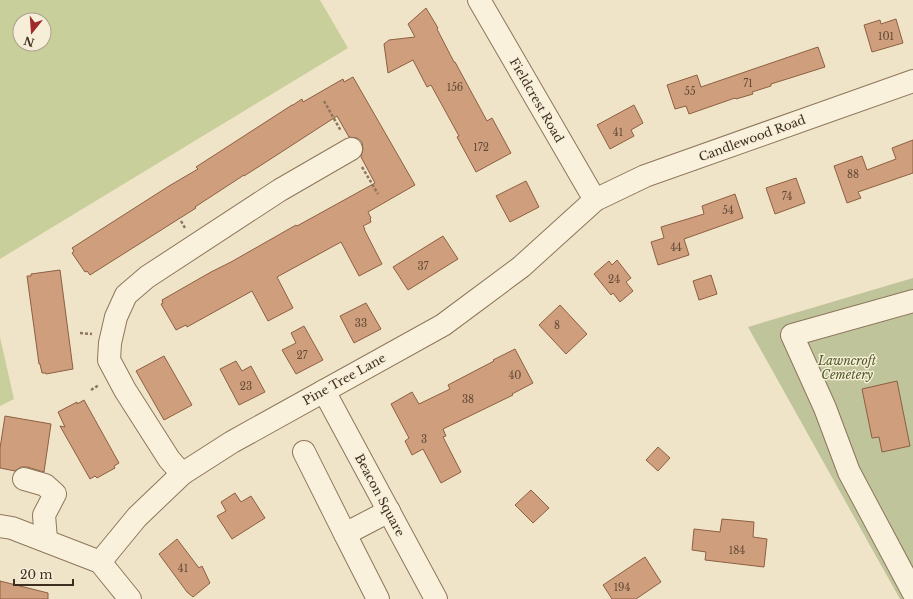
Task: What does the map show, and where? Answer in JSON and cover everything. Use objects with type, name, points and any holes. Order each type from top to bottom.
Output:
[{"type":"street","name":"Fieldcrest Road","points":[[479,0],[594,200]]},
{"type":"street","name":"Candlewood Road","points":[[594,200],[645,176],[913,81]]},
{"type":"street","points":[[182,474],[165,453],[125,390],[109,360],[110,343],[116,317],[126,295],[147,277],[280,190],[351,149]]},
{"type":"street","name":"Pine Tree Lane","points":[[100,562],[137,516],[182,474],[232,442],[443,325],[521,267],[594,200]]},
{"type":"street","points":[[913,301],[792,335],[825,408],[849,472],[913,592]]},
{"type":"street","name":"Beacon Square","points":[[324,391],[436,599]]},
{"type":"street","points":[[304,452],[378,599]]},
{"type":"street","points":[[24,479],[45,485],[55,494],[44,515],[46,540]]},
{"type":"street","points":[[345,534],[389,512]]},
{"type":"street","points":[[0,526],[12,528],[46,540],[100,562],[130,599]]},
{"type":"green space","points":[[0,0],[320,0],[348,48],[0,259]]},
{"type":"green space","name":"Lawncroft Cemetery","points":[[913,278],[913,599],[900,599],[748,327]]},
{"type":"green space","points":[[0,337],[14,399],[0,406]]},
{"type":"building","points":[[426,8],[487,121],[492,118],[511,153],[476,172],[457,137],[459,136],[431,85],[427,87],[413,60],[388,73],[384,44],[389,40],[415,37],[408,24]]},
{"type":"building","points":[[896,19],[903,43],[872,52],[864,25],[880,20],[881,24]]},
{"type":"building","points":[[818,47],[825,67],[771,84],[771,86],[752,92],[753,94],[735,98],[689,114],[686,106],[675,109],[667,85],[697,75],[701,87]]},
{"type":"building","points":[[353,77],[415,185],[368,212],[371,222],[363,226],[382,264],[359,276],[341,242],[277,277],[293,308],[268,321],[252,291],[187,327],[186,325],[176,330],[161,304],[163,303],[162,300],[211,272],[375,183],[361,157],[363,149],[362,142],[357,138],[349,137],[337,116],[90,275],[87,271],[85,272],[72,253],[74,251],[72,248],[198,169],[196,167],[292,105],[302,99],[303,102],[343,79],[344,82]]},
{"type":"building","points":[[634,105],[643,123],[631,130],[634,136],[610,149],[597,125]]},
{"type":"building","points":[[913,140],[913,173],[858,192],[861,198],[847,203],[834,166],[862,156],[867,170],[896,159],[892,148]]},
{"type":"building","points":[[796,178],[805,203],[775,214],[766,188]]},
{"type":"building","points":[[526,181],[539,207],[510,222],[496,196]]},
{"type":"building","points":[[735,194],[743,218],[684,239],[689,255],[658,265],[651,242],[664,238],[661,227],[704,214],[702,206]]},
{"type":"building","points":[[443,236],[458,259],[408,290],[393,267]]},
{"type":"building","points":[[617,260],[631,278],[626,282],[633,291],[620,302],[613,293],[611,295],[594,274],[609,261],[612,265]]},
{"type":"building","points":[[60,270],[73,369],[46,374],[42,373],[39,364],[27,276],[31,276],[31,274]]},
{"type":"building","points":[[711,275],[717,294],[699,300],[693,281]]},
{"type":"building","points":[[366,303],[381,329],[354,343],[340,316]]},
{"type":"building","points":[[560,305],[587,334],[566,354],[539,325]]},
{"type":"building","points":[[304,326],[323,360],[296,374],[282,350],[296,343],[291,333]]},
{"type":"building","points":[[515,349],[533,383],[512,394],[513,395],[443,429],[446,436],[443,437],[461,472],[441,483],[423,449],[412,455],[405,441],[409,438],[391,404],[412,392],[419,404],[450,389],[448,385]]},
{"type":"building","points":[[164,356],[192,405],[164,420],[136,371]]},
{"type":"building","points":[[236,361],[242,371],[251,366],[265,392],[239,405],[220,369]]},
{"type":"building","points":[[897,381],[910,446],[882,452],[879,437],[872,438],[862,389]]},
{"type":"building","points":[[84,400],[119,463],[114,466],[115,468],[97,478],[95,476],[90,479],[60,426],[65,427],[58,412]]},
{"type":"building","points":[[5,416],[51,424],[44,472],[27,467],[21,467],[15,471],[0,468],[0,448]]},
{"type":"building","points":[[658,447],[670,458],[658,471],[646,460]]},
{"type":"building","points":[[531,490],[549,508],[533,523],[515,505]]},
{"type":"building","points":[[235,493],[241,502],[251,496],[265,518],[232,539],[217,516],[226,511],[221,502]]},
{"type":"building","points":[[722,519],[754,522],[753,537],[767,539],[764,567],[705,560],[706,552],[692,550],[694,529],[720,532]]},
{"type":"building","points":[[177,539],[199,568],[202,566],[210,583],[193,597],[187,592],[159,554]]},
{"type":"building","points":[[645,557],[661,582],[636,599],[612,599],[603,585]]},
{"type":"building","points":[[0,581],[48,593],[48,599],[0,599]]}]
